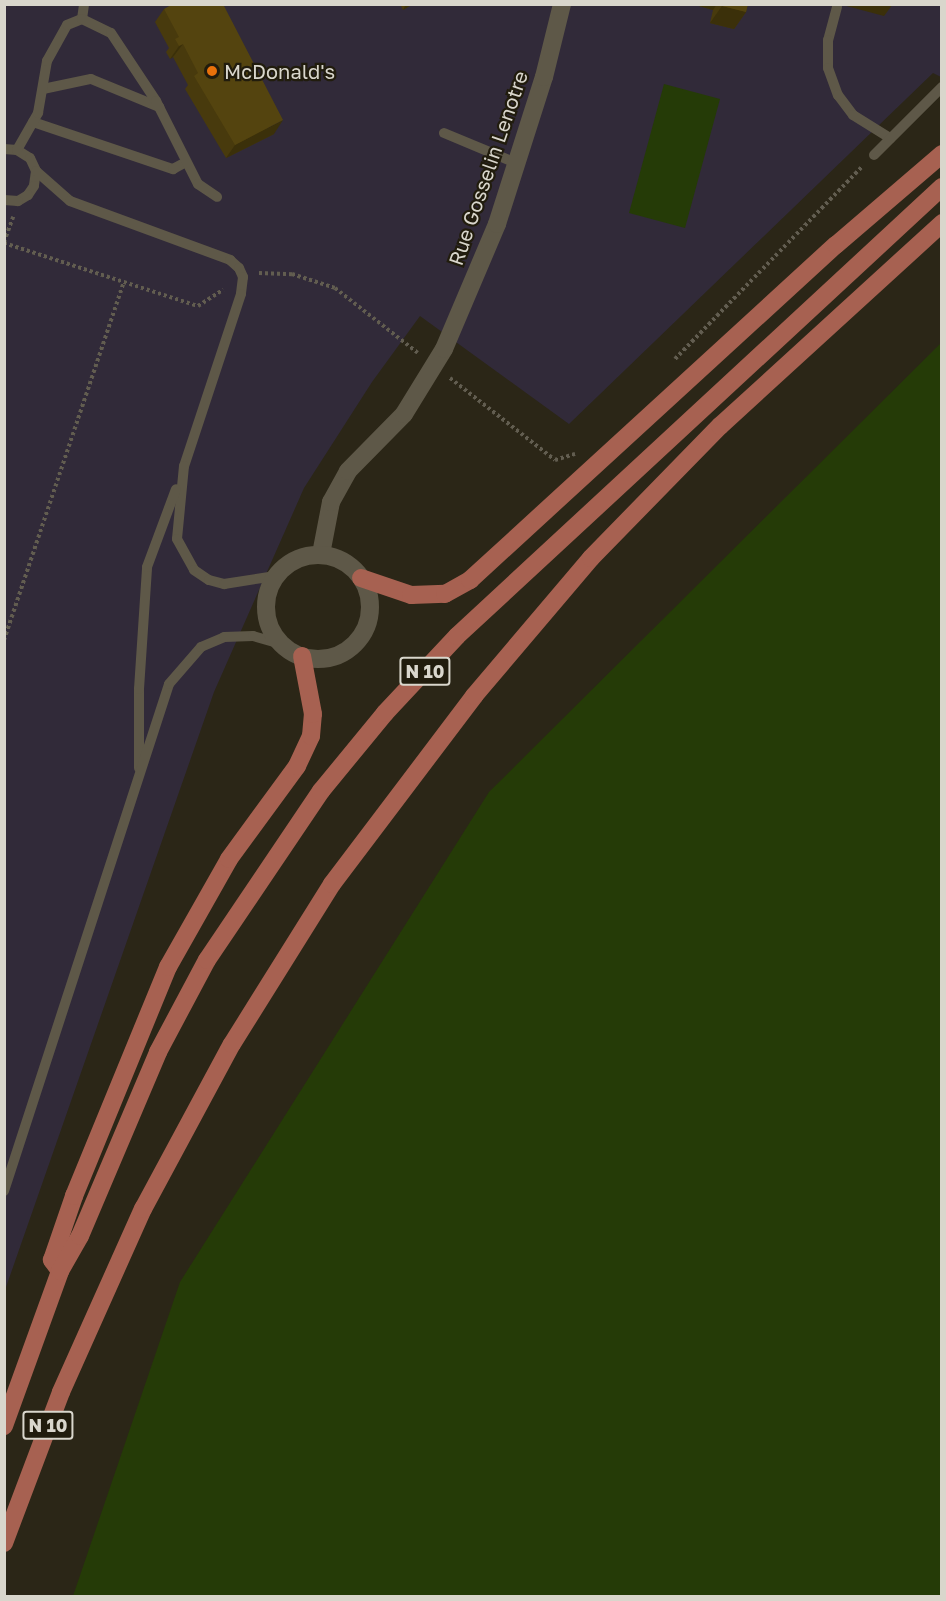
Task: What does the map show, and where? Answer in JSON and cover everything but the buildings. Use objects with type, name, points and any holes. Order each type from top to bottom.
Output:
[{"type":"main road","name":"Rue Gosselin Lenotre","points":[[321,554],[331,502],[348,471],[404,414],[444,349],[497,224],[562,4]]},
{"type":"main road","points":[[362,578],[411,595],[445,594],[470,580],[836,245],[942,154]]},
{"type":"main road","name":"N 10","points":[[4,1426],[60,1271],[80,1236],[116,1143],[158,1052],[207,960],[262,874],[335,773],[385,713],[458,636],[942,187]]},
{"type":"main road","name":"N 10","points":[[4,1543],[61,1392],[143,1209],[232,1044],[332,884],[467,705],[591,558],[720,426],[942,223]]},
{"type":"main road","points":[[321,554],[351,566],[362,578],[370,608],[360,638],[334,656],[302,657],[280,644],[266,618],[268,589],[275,576],[303,556],[321,554]]},
{"type":"main road","points":[[60,1271],[52,1260],[74,1196],[168,967],[224,868],[297,766],[311,735],[314,714],[302,657]]},
{"type":"lane","points":[[82,19],[84,4]]},
{"type":"lane","points":[[837,7],[828,40],[828,68],[838,95],[853,115],[890,138]]},
{"type":"lane","points":[[17,150],[33,122],[43,93],[47,61],[67,25],[82,19],[111,33],[159,107],[198,184],[217,197]]},
{"type":"lane","points":[[43,93],[91,79],[159,107]]},
{"type":"lane","points":[[874,155],[942,87]]},
{"type":"lane","points":[[33,122],[173,169],[186,162]]},
{"type":"lane","points":[[444,133],[516,163]]},
{"type":"lane","points":[[4,149],[17,150],[30,158],[36,171],[70,201],[230,260],[239,268],[241,294],[184,466],[147,567],[139,688],[139,780]]},
{"type":"lane","points":[[4,200],[18,201],[34,186],[36,171]]},
{"type":"lane","points":[[184,466],[177,540],[194,570],[224,584],[275,576]]},
{"type":"lane","points":[[4,1191],[169,684],[183,663],[201,647],[224,637],[253,636],[280,644]]},
{"type":"path","points":[[4,242],[18,201]]},
{"type":"path","points":[[4,640],[124,282]]},
{"type":"shaded area","points":[[5,5],[941,5],[941,77],[933,73],[569,424],[420,316],[372,382],[304,488],[214,692],[5,1290]]},
{"type":"green space","points":[[664,84],[720,99],[685,228],[629,213]]},
{"type":"green space","points":[[941,343],[941,1596],[73,1596],[180,1282],[489,792]]},
{"type":"place","name":"McDonald's","points":[[212,71]]}]
